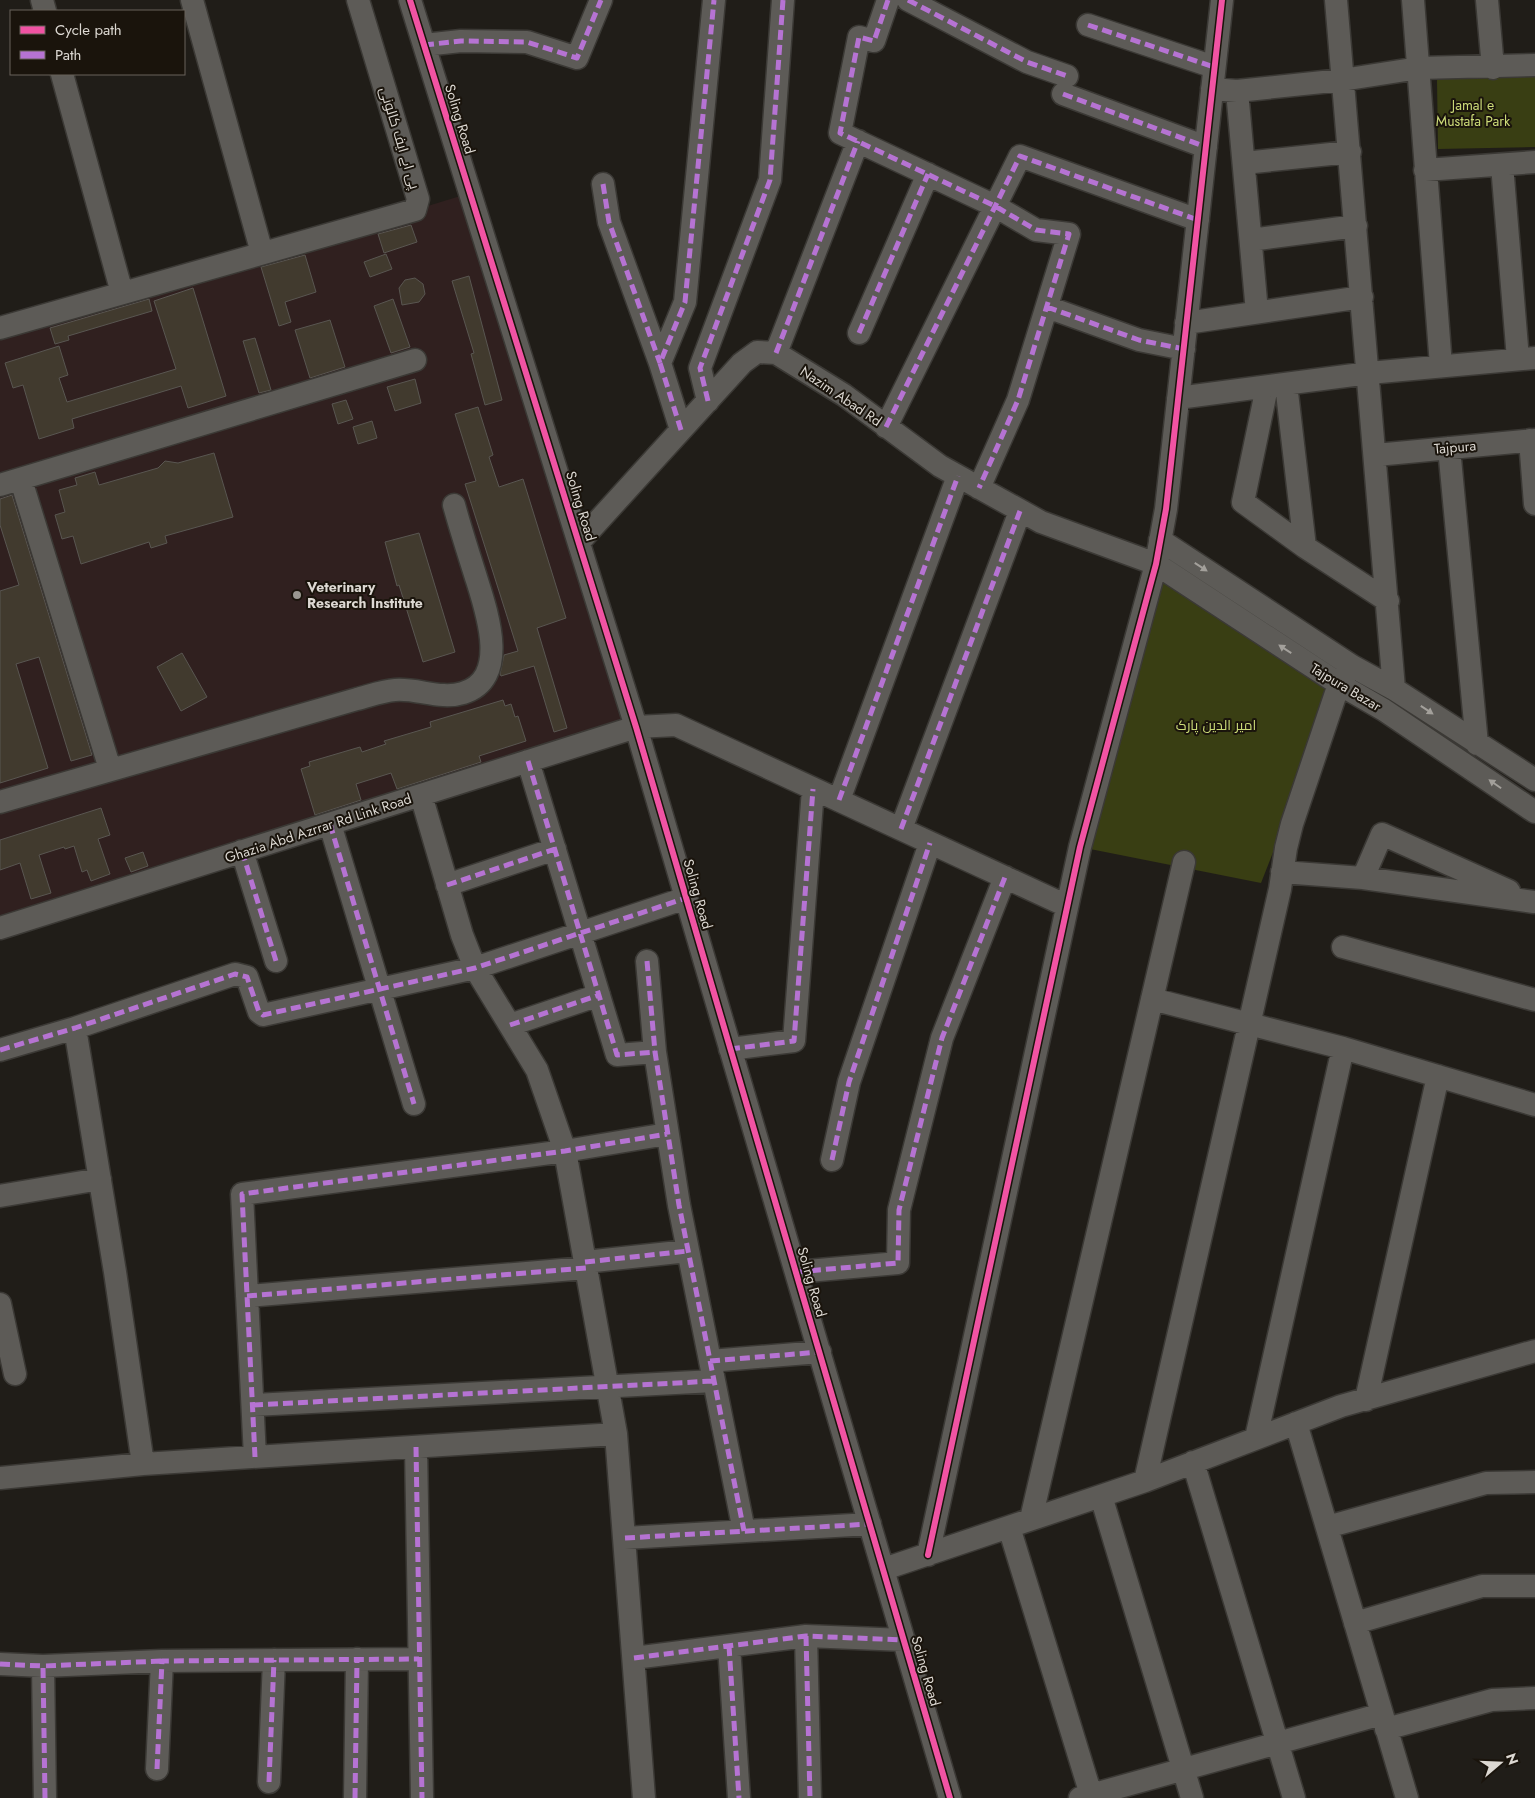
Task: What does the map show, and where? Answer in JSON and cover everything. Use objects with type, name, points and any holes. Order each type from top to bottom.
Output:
[{"type":"street","points":[[192,0],[262,253]]},
{"type":"street","name":"پی اے ایف کالونی","points":[[0,328],[415,210],[418,205],[418,199],[358,0]]},
{"type":"street","name":"Soling Road","points":[[410,0],[636,728],[950,1798]]},
{"type":"street","points":[[424,45],[461,41],[527,42],[577,58],[600,0]]},
{"type":"street","points":[[660,363],[685,302],[714,0]]},
{"type":"street","points":[[708,400],[700,368],[770,180],[783,0]]},
{"type":"street","points":[[888,0],[874,41],[860,37],[840,133],[995,206],[1036,230],[1069,234],[1018,400],[979,488]]},
{"type":"street","points":[[908,0],[1027,62],[1065,85],[1206,147]]},
{"type":"street","points":[[928,1554],[1080,847],[1156,564],[1166,509],[1222,0]]},
{"type":"street","points":[[1336,0],[1376,455],[1394,689]]},
{"type":"street","points":[[1414,0],[1441,366]]},
{"type":"street","points":[[1487,0],[1493,68]]},
{"type":"street","points":[[1088,25],[1214,67]]},
{"type":"street","points":[[1212,89],[1237,91],[1342,80],[1419,68],[1493,68],[1535,65]]},
{"type":"street","points":[[62,75],[122,293]]},
{"type":"street","points":[[1237,91],[1257,312]]},
{"type":"street","points":[[579,542],[742,363],[757,352],[776,354],[858,141]]},
{"type":"street","points":[[1244,164],[1350,152]]},
{"type":"street","points":[[886,427],[1020,156],[1198,220]]},
{"type":"street","points":[[1426,170],[1535,162]]},
{"type":"street","points":[[1178,398],[1369,373],[1527,358],[1502,165]]},
{"type":"street","points":[[860,333],[928,174]]},
{"type":"street","points":[[604,184],[609,222],[660,363],[681,430]]},
{"type":"street","points":[[1251,240],[1356,226]]},
{"type":"street","points":[[1186,323],[1362,297]]},
{"type":"street","points":[[1047,307],[1139,340],[1184,349]]},
{"type":"street","name":"Nazim Abad Rd","points":[[776,354],[844,395],[940,466],[979,488],[1041,522],[1156,564]]},
{"type":"street","points":[[110,769],[10,483],[415,360]]},
{"type":"street","points":[[1276,385],[1306,547]]},
{"type":"street","points":[[1276,385],[1243,502],[1306,547],[1388,601]]},
{"type":"street","points":[[1532,440],[1535,504]]},
{"type":"street","name":"Tajpura","points":[[1376,455],[1532,440]]},
{"type":"street","points":[[1449,448],[1477,744]]},
{"type":"street","points":[[839,800],[958,476]]},
{"type":"street","points":[[0,802],[110,769],[396,690],[462,694],[475,688],[484,679],[490,663],[491,646],[488,619],[454,505]]},
{"type":"street","points":[[901,829],[1020,510]]},
{"type":"street","name":"Tajpura Bazar","points":[[1160,540],[1352,666],[1394,689],[1535,780]]},
{"type":"street","name":"Tajpura Bazar","points":[[1156,564],[1339,684],[1384,710],[1535,812]]},
{"type":"street","points":[[1145,1480],[1250,1024],[1292,824],[1339,684],[1352,666]]},
{"type":"street","name":"Ghazia Abd Azrrar Rd Link Road","points":[[0,928],[636,728],[676,725],[1068,906]]},
{"type":"street","points":[[528,762],[617,1055],[655,1052]]},
{"type":"street","points":[[730,1049],[794,1041],[813,789]]},
{"type":"street","points":[[421,795],[447,885],[474,968],[537,1070],[565,1150],[616,1434],[644,1798]]},
{"type":"street","points":[[330,824],[414,1104]]},
{"type":"street","points":[[1363,878],[1382,834],[1535,907]]},
{"type":"street","points":[[832,1160],[849,1082],[930,843]]},
{"type":"street","points":[[447,885],[555,849]]},
{"type":"street","points":[[242,852],[276,961]]},
{"type":"street","points":[[1031,1519],[1184,862]]},
{"type":"street","points":[[1282,872],[1363,878],[1535,907]]},
{"type":"street","points":[[796,1272],[898,1263],[899,1210],[942,1038],[1005,877]]},
{"type":"street","points":[[0,1050],[75,1028],[235,974],[248,978],[259,1012],[263,1015],[381,990],[474,968],[686,898]]},
{"type":"street","points":[[1343,947],[1535,1000]]},
{"type":"street","points":[[648,961],[655,1052],[667,1134],[688,1251],[744,1531]]},
{"type":"street","points":[[510,1025],[599,995]]},
{"type":"street","points":[[1152,998],[1343,1048],[1535,1105]]},
{"type":"street","points":[[75,1028],[100,1178],[143,1464]]},
{"type":"street","points":[[1256,1438],[1343,1048]]},
{"type":"street","points":[[1366,1400],[1438,1076]]},
{"type":"street","points":[[255,1457],[241,1197],[246,1193],[565,1150],[667,1134]]},
{"type":"street","points":[[0,1196],[100,1178]]},
{"type":"street","points":[[247,1296],[586,1265],[688,1251]]},
{"type":"street","points":[[0,1304],[15,1374]]},
{"type":"street","points":[[884,1569],[1101,1496],[1341,1406],[1535,1351]]},
{"type":"street","points":[[253,1405],[608,1386],[712,1371],[820,1352]]},
{"type":"street","points":[[1296,1423],[1407,1798]]},
{"type":"street","points":[[0,1478],[143,1464],[616,1434]]},
{"type":"street","points":[[416,1447],[422,1798]]},
{"type":"street","points":[[1193,1462],[1294,1798]]},
{"type":"street","points":[[1326,1527],[1486,1483],[1535,1482]]},
{"type":"street","points":[[1101,1496],[1192,1798]]},
{"type":"street","points":[[625,1538],[870,1524]]},
{"type":"street","points":[[1009,1527],[1088,1797],[1277,1743],[1492,1700],[1535,1698]]},
{"type":"street","points":[[1355,1623],[1482,1586],[1535,1586]]},
{"type":"street","points":[[634,1658],[806,1636],[904,1640]]},
{"type":"street","points":[[806,1636],[810,1798]]},
{"type":"street","points":[[729,1646],[739,1798]]},
{"type":"street","points":[[0,1664],[43,1666],[162,1661],[420,1658]]},
{"type":"street","points":[[355,1798],[357,1659]]},
{"type":"street","points":[[269,1782],[274,1660]]},
{"type":"street","points":[[157,1769],[162,1661]]},
{"type":"street","points":[[43,1666],[46,1798]]},
{"type":"shaded area","name":"Veterinary Research Institute","points":[[470,193],[636,727],[0,928],[0,338]]},
{"type":"green space","name":"Jamal e Mustafa Park","points":[[1535,76],[1535,147],[1438,149],[1437,79]]},
{"type":"green space","name":"امیر الدین پارک","points":[[1156,564],[1339,684],[1261,883],[1080,847]]},
{"type":"building","points":[[411,225],[417,242],[384,253],[378,234]]},
{"type":"building","points":[[386,254],[392,269],[370,277],[364,262]]},
{"type":"building","points":[[305,255],[316,292],[285,302],[291,322],[279,326],[261,267]]},
{"type":"building","points":[[469,276],[502,400],[485,405],[471,354],[474,353],[452,281]]},
{"type":"building","points":[[415,278],[423,284],[425,294],[419,302],[402,305],[399,288],[405,280]]},
{"type":"building","points":[[193,288],[226,396],[188,408],[181,386],[72,419],[74,428],[39,439],[23,385],[13,388],[5,363],[59,346],[68,375],[59,378],[67,402],[176,369],[154,301]]},
{"type":"building","points":[[149,299],[152,311],[68,336],[69,340],[55,344],[50,328]]},
{"type":"building","points":[[393,299],[410,347],[391,353],[374,306]]},
{"type":"building","points":[[330,320],[345,367],[310,378],[295,330]]},
{"type":"building","points":[[255,338],[271,390],[259,393],[243,341]]},
{"type":"building","points":[[415,379],[421,403],[395,411],[387,387]]},
{"type":"building","points":[[346,400],[353,419],[338,424],[332,404]]},
{"type":"building","points":[[478,407],[493,455],[489,457],[499,487],[523,479],[566,618],[537,628],[567,728],[554,732],[534,666],[501,676],[500,674],[504,655],[518,651],[465,484],[476,481],[455,414]]},
{"type":"building","points":[[372,421],[377,438],[358,444],[353,427]]},
{"type":"building","points":[[214,453],[233,517],[165,536],[167,543],[151,548],[149,542],[81,564],[73,536],[62,539],[55,515],[65,512],[59,490],[77,485],[75,478],[95,472],[99,485],[158,468],[165,461],[178,463]]},
{"type":"building","points":[[12,495],[92,755],[71,761],[39,657],[16,664],[48,768],[0,783],[0,591],[19,585],[0,525],[0,499]]},
{"type":"building","points":[[419,533],[455,652],[423,662],[399,585],[397,586],[385,542]]},
{"type":"building","points":[[182,653],[207,697],[181,711],[157,667]]},
{"type":"building","points":[[503,700],[505,706],[511,704],[515,717],[518,716],[526,741],[479,756],[481,762],[397,789],[391,773],[356,784],[361,800],[315,815],[301,769],[310,766],[309,762],[360,747],[362,752],[386,744],[384,741],[431,727],[430,722]]},
{"type":"building","points":[[101,808],[110,835],[98,839],[110,874],[91,881],[87,870],[82,872],[74,846],[65,849],[64,847],[39,855],[51,893],[31,899],[20,863],[0,870],[0,840]]},
{"type":"building","points":[[143,852],[148,866],[131,872],[125,858]]},
{"type":"marked path","points":[[424,45],[461,41],[527,42],[577,58],[601,0]]},
{"type":"marked path","points":[[681,430],[660,363],[685,302],[714,0]]},
{"type":"marked path","points":[[708,401],[700,368],[770,180],[783,0]]},
{"type":"marked path","points":[[888,0],[874,41],[859,37],[840,133],[995,206],[1036,230],[1069,234],[1018,400],[979,488]]},
{"type":"marked path","points":[[908,0],[1027,62],[1067,76]]},
{"type":"marked path","points":[[1088,25],[1214,67]]},
{"type":"marked path","points":[[1063,94],[1206,147]]},
{"type":"marked path","points":[[776,353],[858,141]]},
{"type":"marked path","points":[[886,427],[1020,156],[1198,220]]},
{"type":"marked path","points":[[859,333],[928,174]]},
{"type":"marked path","points":[[603,184],[609,222],[660,363]]},
{"type":"marked path","points":[[1047,307],[1139,340],[1184,349]]},
{"type":"marked path","points":[[839,800],[958,476]]},
{"type":"marked path","points":[[901,829],[1020,511]]},
{"type":"marked path","points":[[528,761],[617,1055],[655,1052]]},
{"type":"marked path","points":[[730,1049],[794,1041],[813,789]]},
{"type":"marked path","points":[[330,824],[414,1104]]},
{"type":"marked path","points":[[832,1160],[849,1082],[930,843]]},
{"type":"marked path","points":[[447,885],[555,849]]},
{"type":"marked path","points":[[242,851],[276,961]]},
{"type":"marked path","points":[[796,1272],[898,1263],[899,1210],[942,1038],[1005,877]]},
{"type":"marked path","points":[[0,1050],[75,1028],[235,974],[247,977],[259,1012],[263,1015],[475,968],[686,898]]},
{"type":"marked path","points":[[647,961],[655,1052],[679,1205],[744,1531]]},
{"type":"marked path","points":[[510,1025],[599,995]]},
{"type":"marked path","points":[[255,1457],[242,1194],[565,1151],[667,1134]]},
{"type":"marked path","points":[[585,1262],[688,1251]]},
{"type":"marked path","points":[[247,1296],[586,1268]]},
{"type":"marked path","points":[[710,1361],[820,1352]]},
{"type":"marked path","points":[[253,1405],[714,1381]]},
{"type":"marked path","points":[[416,1447],[422,1798]]},
{"type":"marked path","points":[[625,1538],[870,1524]]},
{"type":"marked path","points":[[806,1636],[810,1798]]},
{"type":"marked path","points":[[634,1658],[806,1636],[904,1640]]},
{"type":"marked path","points":[[729,1646],[739,1798]]},
{"type":"marked path","points":[[355,1798],[357,1659]]},
{"type":"marked path","points":[[157,1769],[162,1661],[419,1659]]},
{"type":"marked path","points":[[269,1782],[274,1660]]},
{"type":"marked path","points":[[45,1798],[43,1666],[162,1661]]},
{"type":"marked path","points":[[0,1664],[43,1666]]},
{"type":"cycle path","points":[[410,0],[636,727],[950,1798]]},
{"type":"cycle path","points":[[928,1555],[1080,847],[1156,564],[1166,509],[1222,0]]},
{"type":"place","name":"Veterinary Research Institute","points":[[297,595]]}]
